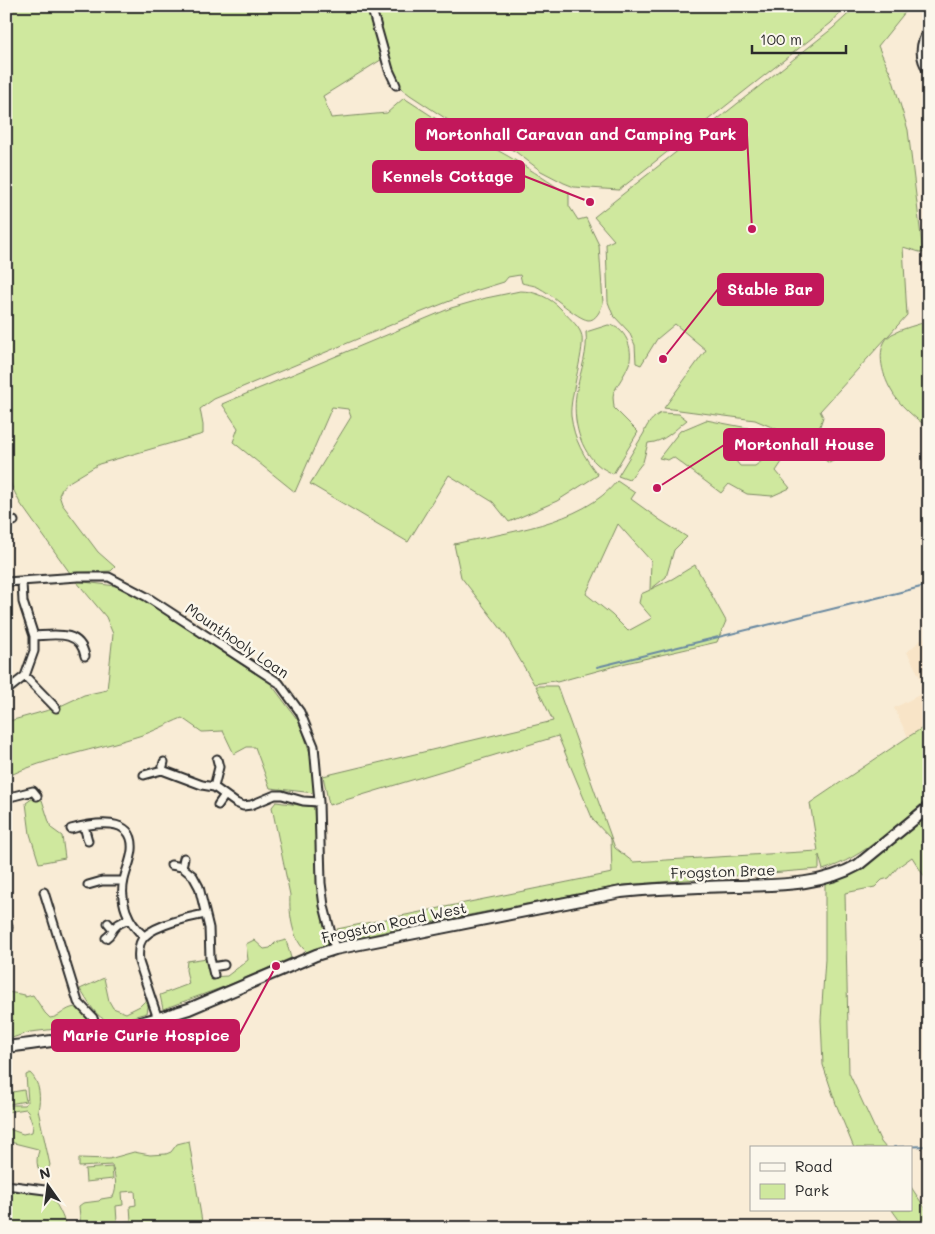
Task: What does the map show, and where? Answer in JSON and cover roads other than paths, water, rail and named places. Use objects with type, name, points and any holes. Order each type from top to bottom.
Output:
[{"type":"main road","name":"Frogston Brae","points":[[621,892],[667,888],[786,885],[824,878],[858,865],[929,807]]},
{"type":"main road","name":"Frogston Road West","points":[[6,1047],[98,1034],[158,1019],[189,1009],[335,949],[621,892]]},
{"type":"street","points":[[371,6],[396,85]]},
{"type":"street","points":[[929,28],[920,51],[921,59],[929,73]]},
{"type":"street","name":"Mounthooly Loan","points":[[6,582],[78,577],[109,577],[147,597],[279,683],[300,712],[310,734],[315,756],[319,802],[321,883],[324,906],[335,949]]},
{"type":"street","points":[[6,690],[25,676],[34,651],[34,636],[23,602],[22,582]]},
{"type":"street","points":[[34,636],[68,635],[84,649],[85,656]]},
{"type":"street","points":[[25,676],[56,708]]},
{"type":"street","points":[[214,787],[219,767],[217,759]]},
{"type":"street","points":[[162,770],[164,762]]},
{"type":"street","points":[[144,775],[162,770],[202,785],[214,787],[243,806],[252,805],[267,797],[277,795],[303,802],[319,802]]},
{"type":"street","points":[[6,798],[33,790],[37,796]]},
{"type":"street","points":[[218,805],[225,795]]},
{"type":"street","points":[[71,829],[84,826],[115,824],[127,832],[132,848],[131,861],[123,881],[124,898],[132,925],[144,936]]},
{"type":"street","points":[[84,826],[88,841]]},
{"type":"street","points":[[182,867],[184,858]]},
{"type":"street","points":[[171,865],[182,867],[197,882],[209,928],[210,958],[214,975]]},
{"type":"street","points":[[93,886],[102,881],[123,881]]},
{"type":"street","points":[[44,892],[78,1002],[93,1018],[98,1034]]},
{"type":"street","points":[[158,1019],[138,956],[140,943],[144,936],[174,922],[204,914]]},
{"type":"street","points":[[106,938],[111,935],[111,926],[129,919]]},
{"type":"street","points":[[6,920],[8,927],[6,942]]},
{"type":"street","points":[[212,966],[224,965]]},
{"type":"street","points":[[6,1185],[45,1190]]},
{"type":"waterway","points":[[597,667],[929,585]]},
{"type":"waterway","points":[[912,1146],[929,1146]]},
{"type":"place","name":"Kennels Cottage","points":[[590,202]]},
{"type":"place","name":"Mortonhall Caravan and Camping Park","points":[[752,229]]},
{"type":"place","name":"Stable Bar","points":[[663,359]]},
{"type":"place","name":"Mortonhall House","points":[[657,488]]},
{"type":"place","name":"Marie Curie Hospice","points":[[276,966]]}]
